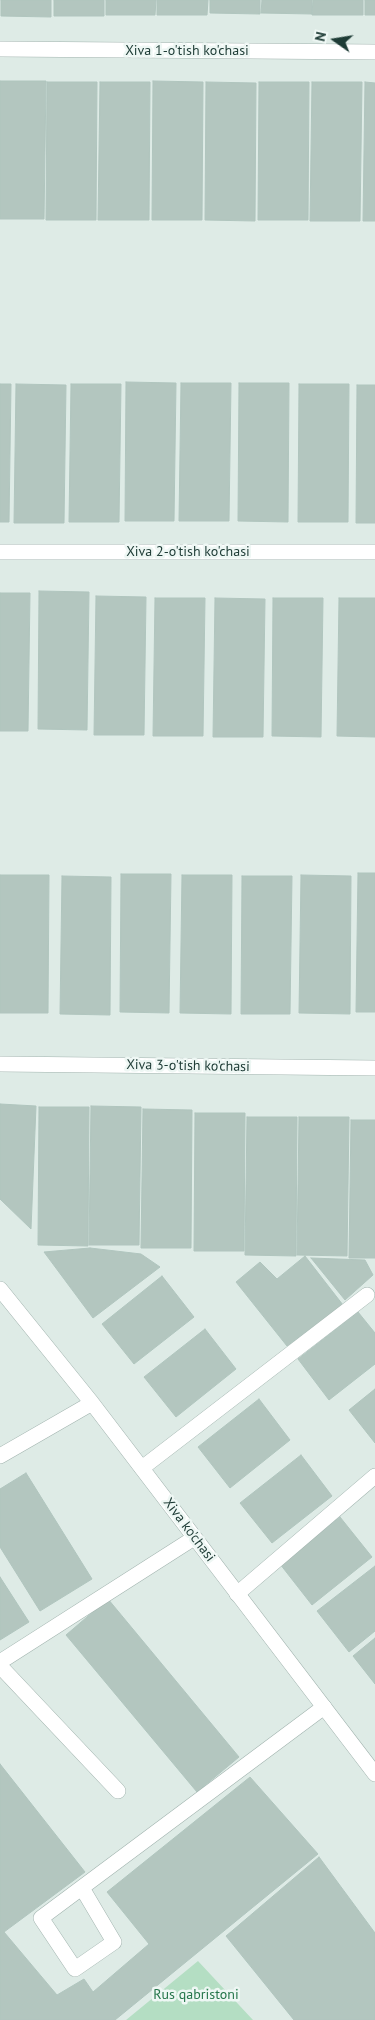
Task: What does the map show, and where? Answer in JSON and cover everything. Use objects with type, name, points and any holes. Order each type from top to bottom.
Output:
[{"type":"street","name":"Xiva 1-o'tish ko'chasi","points":[[0,50],[375,52]]},
{"type":"street","name":"Xiva 2-o'tish ko'chasi","points":[[0,552],[375,552]]},
{"type":"street","name":"Xiva 3-o'tish ko'chasi","points":[[0,1064],[375,1068]]},
{"type":"street","name":"Xiva ko'chasi","points":[[0,1289],[92,1403],[375,1774]]},
{"type":"street","points":[[142,1468],[367,1295]]},
{"type":"street","points":[[0,1456],[92,1403]]},
{"type":"street","points":[[237,1594],[375,1476]]},
{"type":"street","points":[[0,1662],[194,1538]]},
{"type":"street","points":[[0,1666],[118,1791]]},
{"type":"street","points":[[82,1888],[114,1942],[75,1969],[41,1918],[324,1707]]},
{"type":"green space","name":"Rus qabristoni","points":[[198,1961],[253,2020],[126,2020]]},
{"type":"building","points":[[1,0],[51,0],[51,17],[1,16]]},
{"type":"building","points":[[54,0],[104,0],[104,16],[54,16]]},
{"type":"building","points":[[106,0],[156,0],[155,15],[106,15]]},
{"type":"building","points":[[157,0],[208,0],[207,15],[157,15]]},
{"type":"building","points":[[210,0],[260,0],[260,14],[210,13]]},
{"type":"building","points":[[262,0],[312,0],[312,14],[261,13]]},
{"type":"building","points":[[313,0],[363,0],[363,15],[312,15]]},
{"type":"building","points":[[365,0],[375,0],[375,15],[365,15]]},
{"type":"building","points":[[0,81],[46,81],[44,219],[0,219]]},
{"type":"building","points":[[153,81],[203,82],[202,220],[152,220]]},
{"type":"building","points":[[47,82],[97,82],[96,220],[46,220]]},
{"type":"building","points":[[100,82],[150,82],[149,220],[98,220]]},
{"type":"building","points":[[206,82],[256,83],[255,221],[205,220]]},
{"type":"building","points":[[259,82],[309,82],[308,220],[258,220]]},
{"type":"building","points":[[312,82],[362,82],[360,221],[310,221]]},
{"type":"building","points":[[365,82],[375,83],[375,221],[363,221]]},
{"type":"building","points":[[126,382],[176,383],[174,521],[125,521]]},
{"type":"building","points":[[181,383],[231,383],[229,521],[179,521]]},
{"type":"building","points":[[239,383],[289,383],[288,522],[238,521]]},
{"type":"building","points":[[0,384],[11,384],[9,522],[0,522]]},
{"type":"building","points":[[16,384],[66,385],[64,523],[14,523]]},
{"type":"building","points":[[71,384],[121,384],[119,522],[69,522]]},
{"type":"building","points":[[299,384],[349,384],[348,522],[298,522]]},
{"type":"building","points":[[357,385],[375,385],[375,523],[356,523]]},
{"type":"building","points":[[39,591],[89,592],[87,730],[38,729]]},
{"type":"building","points":[[0,593],[30,593],[28,731],[0,731]]},
{"type":"building","points":[[96,596],[146,597],[144,735],[94,735]]},
{"type":"building","points":[[155,598],[205,598],[203,736],[153,736]]},
{"type":"building","points":[[215,598],[265,599],[263,737],[213,737]]},
{"type":"building","points":[[273,598],[323,598],[321,737],[272,736]]},
{"type":"building","points":[[339,598],[375,598],[375,737],[337,736]]},
{"type":"building","points":[[358,873],[375,873],[375,1012],[356,1012]]},
{"type":"building","points":[[121,874],[171,874],[169,1013],[120,1012]]},
{"type":"building","points":[[0,875],[49,875],[48,1013],[0,1013]]},
{"type":"building","points":[[182,875],[232,875],[231,1014],[180,1013]]},
{"type":"building","points":[[301,875],[351,876],[350,1014],[299,1013]]},
{"type":"building","points":[[62,876],[111,877],[110,1015],[60,1014]]},
{"type":"building","points":[[242,876],[292,876],[290,1014],[241,1014]]},
{"type":"building","points":[[0,1104],[36,1106],[31,1229],[0,1199]]},
{"type":"building","points":[[91,1106],[141,1107],[139,1245],[89,1245]]},
{"type":"building","points":[[39,1107],[89,1107],[88,1246],[38,1245]]},
{"type":"building","points":[[143,1109],[192,1110],[191,1248],[141,1248]]},
{"type":"building","points":[[195,1113],[245,1113],[244,1251],[194,1251]]},
{"type":"building","points":[[247,1117],[297,1117],[296,1256],[245,1255]]},
{"type":"building","points":[[299,1117],[349,1117],[347,1256],[297,1255]]},
{"type":"building","points":[[351,1120],[375,1120],[375,1258],[349,1258]]},
{"type":"building","points":[[90,1248],[141,1254],[160,1267],[93,1318],[44,1252]]},
{"type":"building","points":[[305,1256],[343,1305],[287,1346],[236,1282],[260,1262],[277,1279]]},
{"type":"building","points":[[311,1258],[365,1260],[373,1275],[345,1300]]},
{"type":"building","points":[[162,1276],[194,1317],[134,1364],[102,1324]]},
{"type":"building","points":[[358,1312],[375,1333],[375,1364],[329,1400],[298,1359]]},
{"type":"building","points":[[205,1329],[236,1369],[176,1417],[144,1377]]},
{"type":"building","points":[[375,1389],[375,1443],[349,1410]]},
{"type":"building","points":[[259,1399],[290,1440],[230,1488],[198,1447]]},
{"type":"building","points":[[301,1455],[332,1496],[272,1543],[240,1503]]},
{"type":"building","points":[[26,1473],[92,1579],[40,1611],[0,1547],[0,1489]]},
{"type":"building","points":[[340,1517],[372,1557],[312,1605],[280,1564]]},
{"type":"building","points":[[375,1566],[375,1631],[349,1652],[317,1611]]},
{"type":"building","points":[[0,1577],[29,1622],[0,1640]]},
{"type":"building","points":[[108,1599],[239,1757],[197,1792],[66,1635]]},
{"type":"building","points":[[375,1638],[375,1684],[353,1656]]},
{"type":"building","points":[[0,1764],[85,1872],[4,1932],[57,1995],[84,1979],[93,1992],[149,1944],[107,1892],[250,1777],[318,1854],[115,2020],[0,2020]]},
{"type":"building","points":[[319,1857],[375,1933],[375,2020],[294,2020],[226,1936]]}]
